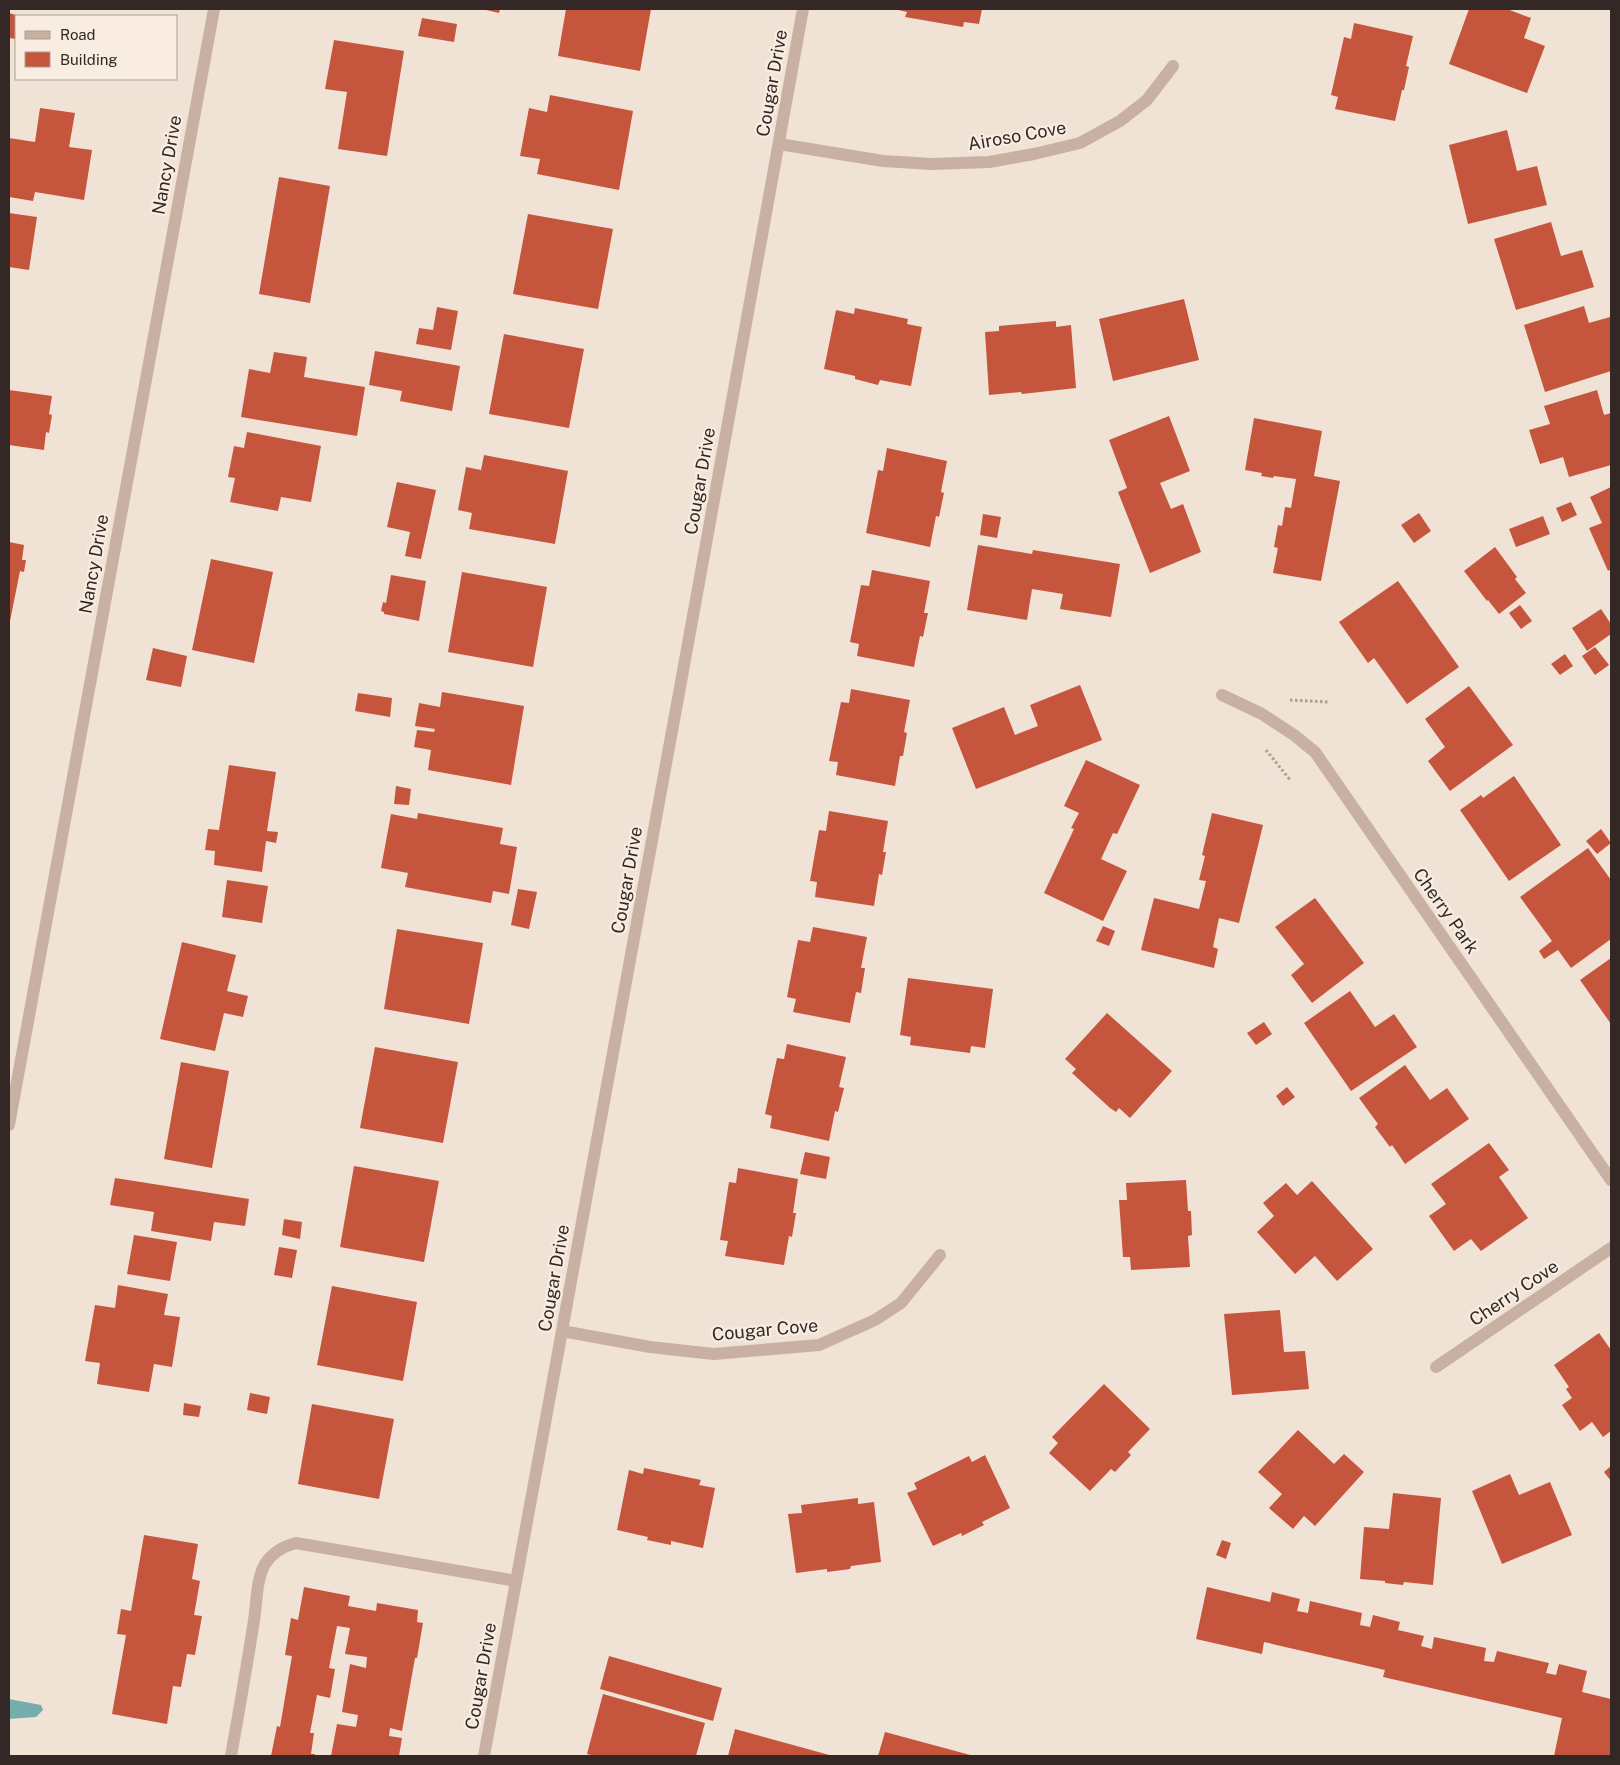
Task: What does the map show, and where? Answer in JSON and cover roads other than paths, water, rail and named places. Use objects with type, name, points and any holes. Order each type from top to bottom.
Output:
[{"type":"street","name":"Nancy Drive","points":[[9,1125],[214,9]]},
{"type":"street","name":"Cougar Drive","points":[[484,1756],[803,9]]},
{"type":"street","name":"Airoso Cove","points":[[779,144],[883,162],[932,164],[989,162],[1034,154],[1080,143],[1120,121],[1147,100],[1173,66]]},
{"type":"street","name":"Cherry Park","points":[[1222,695],[1262,714],[1294,735],[1315,752],[1611,1180]]},
{"type":"street","name":"Cherry Cove","points":[[1436,1367],[1611,1248]]},
{"type":"street","name":"Cougar Cove","points":[[562,1331],[650,1347],[714,1354],[819,1345],[875,1320],[901,1303],[940,1255]]},
{"type":"street","points":[[231,1756],[256,1613],[260,1577],[269,1559],[286,1546],[296,1543],[516,1581]]},
{"type":"water","points":[[9,1699],[41,1705],[43,1710],[36,1717],[9,1719]]}]
